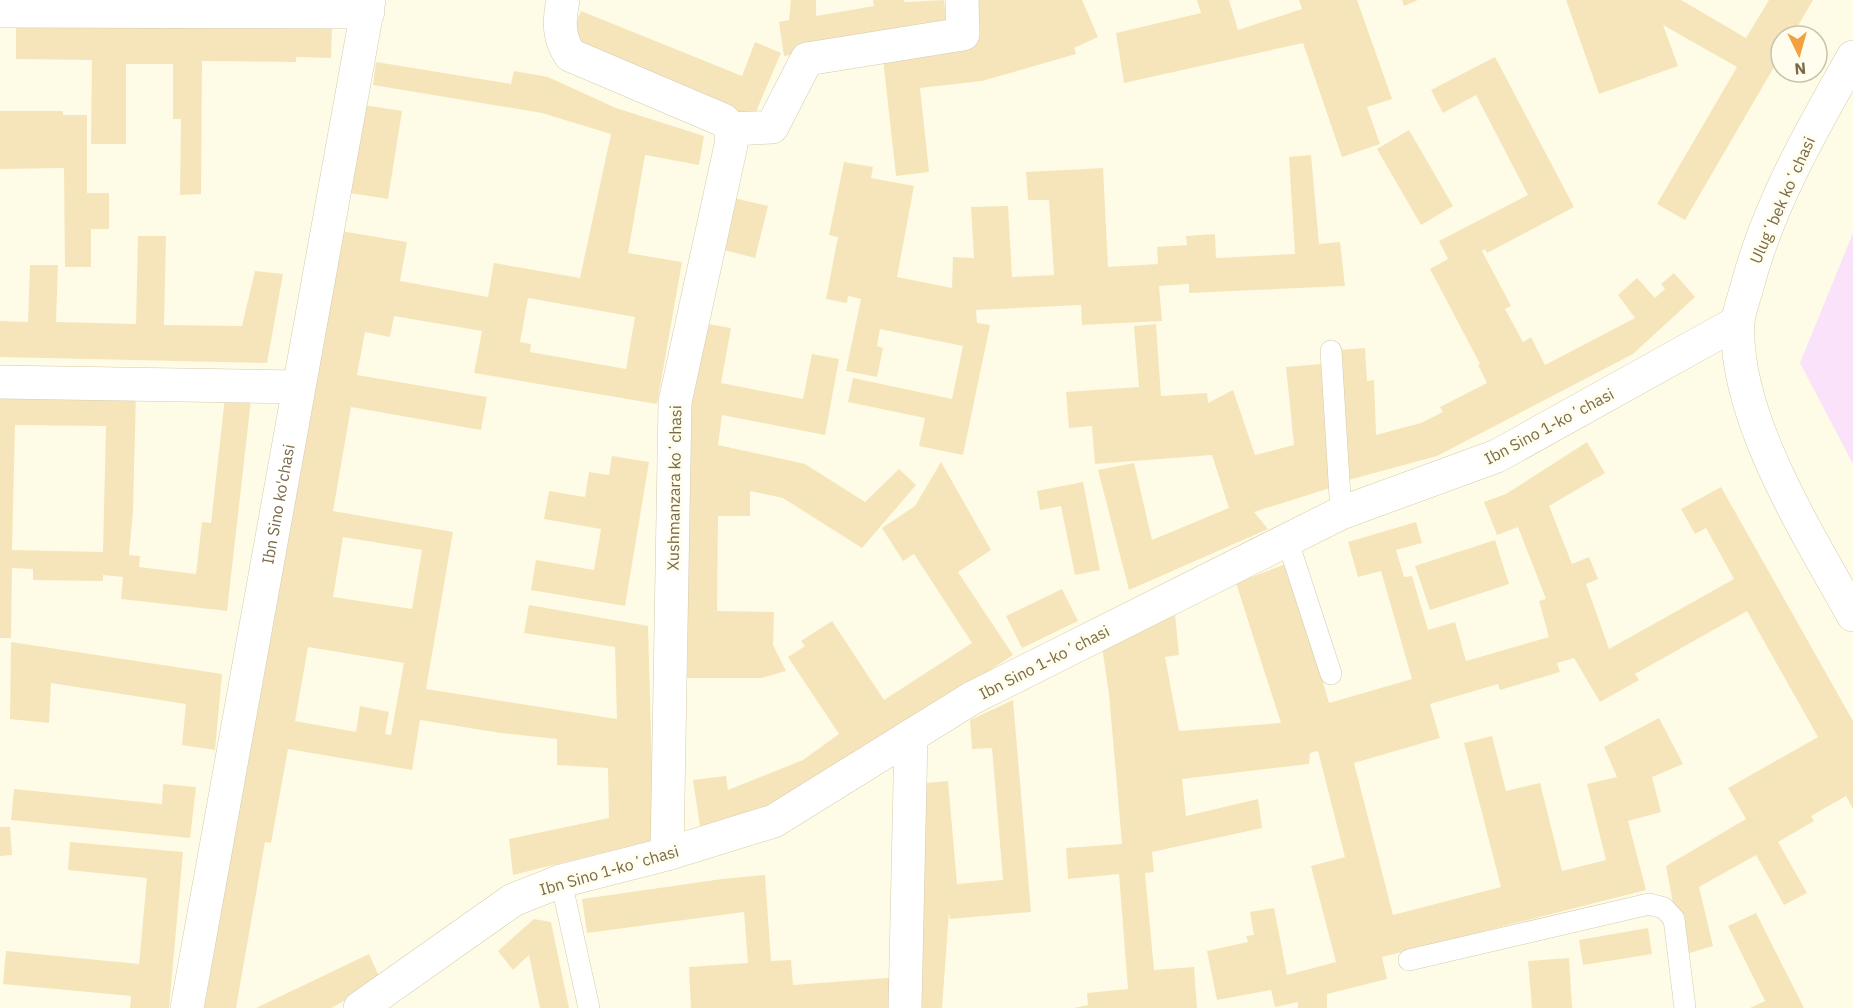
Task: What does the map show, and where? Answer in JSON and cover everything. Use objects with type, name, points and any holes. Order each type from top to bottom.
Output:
[{"type":"street","points":[[563,0],[559,20],[562,43],[570,55],[723,120],[732,129],[772,127],[807,59],[963,34],[962,0]]},
{"type":"street","points":[[0,11],[369,6]]},
{"type":"street","name":"Ibn Sino ko'chasi","points":[[187,1008],[369,6]]},
{"type":"street","name":"Ulugʻbek koʻchasi","points":[[1853,57],[1776,208],[1753,264],[1738,322],[1743,370],[1756,423],[1791,503],[1853,615]]},
{"type":"street","name":"Xushmanzara koʻchasi","points":[[667,854],[675,402],[729,156],[732,129]]},
{"type":"street","name":"Ibn Sino 1-koʼchasi","points":[[360,1008],[513,900],[561,881],[667,854],[774,821],[972,698],[1341,513],[1497,456],[1738,322]]},
{"type":"street","points":[[0,382],[298,387]]},
{"type":"street","points":[[905,1008],[911,736]]},
{"type":"lane","points":[[1331,351],[1341,513]]},
{"type":"lane","points":[[1287,539],[1331,675]]},
{"type":"lane","points":[[561,881],[589,1008]]},
{"type":"lane","points":[[1409,960],[1649,904],[1664,908],[1674,919],[1685,1008]]},
{"type":"shaded area","points":[[1853,233],[1853,464],[1800,363]]},
{"type":"building","points":[[791,0],[816,0],[816,16],[874,6],[873,0],[904,0],[904,2],[944,0],[947,29],[784,56],[779,22],[789,20]]},
{"type":"building","points":[[972,0],[1082,0],[1098,37],[1074,48],[1076,54],[982,81],[920,88],[929,172],[896,176],[882,50],[977,39]]},
{"type":"building","points":[[1197,0],[1229,0],[1238,30],[1302,9],[1299,0],[1357,0],[1392,99],[1367,107],[1380,144],[1342,157],[1303,43],[1124,83],[1116,33],[1201,13]]},
{"type":"building","points":[[1402,0],[1418,0],[1404,6]]},
{"type":"building","points":[[1566,0],[1681,0],[1746,38],[1769,0],[1813,0],[1799,24],[1769,24],[1769,76],[1685,220],[1657,204],[1737,67],[1663,25],[1678,66],[1599,94]]},
{"type":"building","points":[[581,11],[742,76],[755,42],[781,53],[752,121],[566,46]]},
{"type":"building","points":[[16,25],[332,28],[331,58],[296,57],[296,62],[202,61],[201,194],[180,195],[181,119],[173,119],[173,64],[126,64],[126,144],[91,144],[92,60],[16,59]]},
{"type":"building","points":[[1495,57],[1574,207],[1487,253],[1485,249],[1482,251],[1511,306],[1505,309],[1523,342],[1531,337],[1545,365],[1635,318],[1618,295],[1637,278],[1655,298],[1665,289],[1661,284],[1674,273],[1695,297],[1633,354],[1437,456],[1345,481],[1338,350],[1365,348],[1367,381],[1374,380],[1376,435],[1421,423],[1443,412],[1440,407],[1487,383],[1478,365],[1480,364],[1430,269],[1448,259],[1439,241],[1528,195],[1476,95],[1443,113],[1431,90]]},
{"type":"building","points":[[376,62],[511,84],[514,71],[548,77],[616,108],[704,136],[699,165],[645,155],[628,253],[682,262],[657,404],[474,373],[482,331],[394,316],[390,337],[365,332],[357,375],[487,397],[481,430],[351,407],[333,511],[453,532],[426,689],[617,719],[615,647],[524,633],[529,605],[648,626],[654,840],[513,875],[509,839],[609,818],[608,768],[557,765],[557,739],[420,720],[412,770],[288,749],[271,843],[265,842],[236,1008],[204,1008],[341,231],[407,242],[400,281],[488,297],[494,263],[580,278],[611,134],[542,113],[373,85]],"holes":[[[528,298],[635,317],[626,369],[530,352],[531,344],[520,342]],[[343,537],[422,550],[412,609],[333,597]],[[308,647],[404,663],[391,735],[385,734],[389,712],[360,706],[356,732],[295,721]]]},
{"type":"building","points":[[364,105],[402,111],[388,199],[350,193]]},
{"type":"building","points":[[0,111],[63,111],[63,115],[87,115],[87,193],[109,193],[109,229],[91,229],[91,267],[65,267],[64,168],[0,169]]},
{"type":"building","points":[[1409,130],[1453,206],[1421,225],[1377,149]]},
{"type":"building","points":[[1311,155],[1319,244],[1340,242],[1345,286],[1189,293],[1189,284],[1159,286],[1162,321],[1082,325],[1081,305],[976,310],[977,323],[990,325],[963,455],[919,446],[925,418],[848,402],[853,378],[952,399],[963,346],[880,329],[877,346],[883,348],[877,377],[846,371],[861,299],[848,296],[847,303],[826,299],[838,237],[829,235],[844,162],[873,167],[871,178],[914,186],[897,277],[952,288],[953,257],[974,258],[971,207],[1008,206],[1012,277],[1054,275],[1049,200],[1028,200],[1026,172],[1103,168],[1108,267],[1158,264],[1157,247],[1187,245],[1186,236],[1215,234],[1216,258],[1295,254],[1289,157]]},
{"type":"building","points":[[729,197],[768,206],[755,258],[716,248]]},
{"type":"building","points":[[138,236],[166,236],[164,325],[242,326],[255,271],[283,274],[267,363],[0,357],[0,321],[28,322],[30,265],[58,265],[56,322],[136,324]]},
{"type":"building","points":[[696,322],[731,328],[721,383],[803,399],[812,354],[839,359],[825,435],[722,415],[718,445],[805,464],[865,502],[899,469],[916,485],[862,548],[783,498],[750,491],[750,516],[718,516],[717,611],[774,612],[773,645],[786,671],[761,678],[687,678],[688,644],[681,644],[682,477]]},
{"type":"building","points":[[1156,324],[1161,396],[1207,393],[1208,403],[1233,390],[1255,455],[1294,445],[1286,367],[1321,364],[1333,487],[1254,512],[1268,529],[1129,590],[1098,470],[1134,463],[1152,540],[1229,508],[1212,455],[1095,464],[1092,426],[1069,428],[1066,392],[1139,387],[1134,326]]},
{"type":"building","points":[[0,390],[136,392],[133,510],[129,555],[140,556],[139,567],[196,574],[202,522],[211,523],[225,397],[251,400],[227,611],[121,599],[123,577],[103,575],[103,581],[33,580],[33,569],[12,568],[11,638],[0,638]],"holes":[[[15,425],[106,426],[103,552],[12,550]]]},
{"type":"building","points":[[1587,442],[1605,473],[1549,506],[1572,564],[1589,557],[1598,579],[1586,584],[1609,649],[1734,579],[1706,528],[1695,534],[1681,509],[1721,487],[1853,721],[1853,809],[1846,796],[1811,816],[1814,821],[1778,842],[1807,893],[1784,905],[1756,855],[1699,887],[1713,946],[1683,955],[1666,866],[1746,819],[1728,788],[1818,737],[1747,611],[1635,674],[1639,680],[1600,702],[1574,658],[1557,663],[1560,672],[1500,690],[1498,684],[1430,704],[1440,738],[1354,763],[1393,915],[1501,887],[1464,743],[1492,736],[1506,791],[1540,783],[1562,871],[1606,860],[1587,784],[1617,777],[1604,747],[1659,718],[1683,764],[1652,777],[1661,812],[1628,821],[1646,890],[1382,957],[1387,979],[1327,994],[1327,1008],[1298,1008],[1298,1002],[1275,1007],[1271,990],[1217,1000],[1207,951],[1248,942],[1246,936],[1254,935],[1250,912],[1274,908],[1287,975],[1336,962],[1311,866],[1345,857],[1318,751],[1310,753],[1309,764],[1182,779],[1186,816],[1258,799],[1262,828],[1152,852],[1154,872],[1145,873],[1154,970],[1194,967],[1197,1008],[1074,1008],[1088,1005],[1087,993],[1128,989],[1119,874],[1068,879],[1066,848],[1122,844],[1109,694],[1102,647],[1175,614],[1179,655],[1165,657],[1179,731],[1281,723],[1236,583],[1288,563],[1329,703],[1412,679],[1381,571],[1358,577],[1348,542],[1416,522],[1422,543],[1396,550],[1404,577],[1412,576],[1428,630],[1455,622],[1466,661],[1549,637],[1539,601],[1546,599],[1518,527],[1497,535],[1484,502],[1506,494]]},
{"type":"building","points":[[612,456],[649,462],[625,606],[531,590],[536,560],[594,570],[601,529],[544,519],[549,491],[585,497],[589,472],[609,475]]},
{"type":"building","points":[[941,462],[991,550],[958,572],[1013,655],[814,786],[701,833],[693,780],[726,776],[728,790],[803,760],[839,734],[788,657],[805,646],[801,641],[832,621],[884,700],[972,643],[914,554],[903,561],[882,528],[915,506]]},
{"type":"building","points":[[1083,482],[1100,570],[1075,575],[1061,506],[1040,510],[1037,491]]},
{"type":"building","points":[[1495,540],[1509,584],[1430,610],[1415,566]]},
{"type":"building","points":[[1062,589],[1078,621],[1022,648],[1006,616]]},
{"type":"building","points":[[11,642],[222,674],[215,750],[182,745],[186,704],[51,683],[49,723],[10,719]]},
{"type":"building","points":[[1013,700],[1031,912],[950,919],[949,912],[942,1008],[909,1008],[916,784],[948,781],[957,884],[1003,880],[992,748],[972,749],[970,720]]},
{"type":"building","points":[[163,784],[196,787],[190,838],[11,820],[14,789],[162,804]]},
{"type":"building","points":[[0,827],[10,827],[12,855],[0,856]]},
{"type":"building","points":[[70,842],[183,852],[169,1008],[130,1008],[131,996],[3,984],[6,951],[139,964],[147,878],[68,870]]},
{"type":"building","points":[[765,875],[771,961],[791,960],[793,985],[900,977],[902,1008],[691,1008],[689,967],[748,963],[744,912],[587,933],[582,899]]},
{"type":"building","points":[[1756,913],[1804,1008],[1750,1008],[1765,1001],[1728,926]]},
{"type":"building","points":[[534,919],[551,922],[569,1008],[540,1008],[529,955],[513,970],[498,951]]},
{"type":"building","points":[[1648,928],[1652,954],[1583,965],[1579,940]]},
{"type":"building","points":[[369,954],[381,981],[331,1008],[256,1008]]},
{"type":"building","points":[[1569,958],[1572,1008],[1532,1008],[1528,961]]}]
